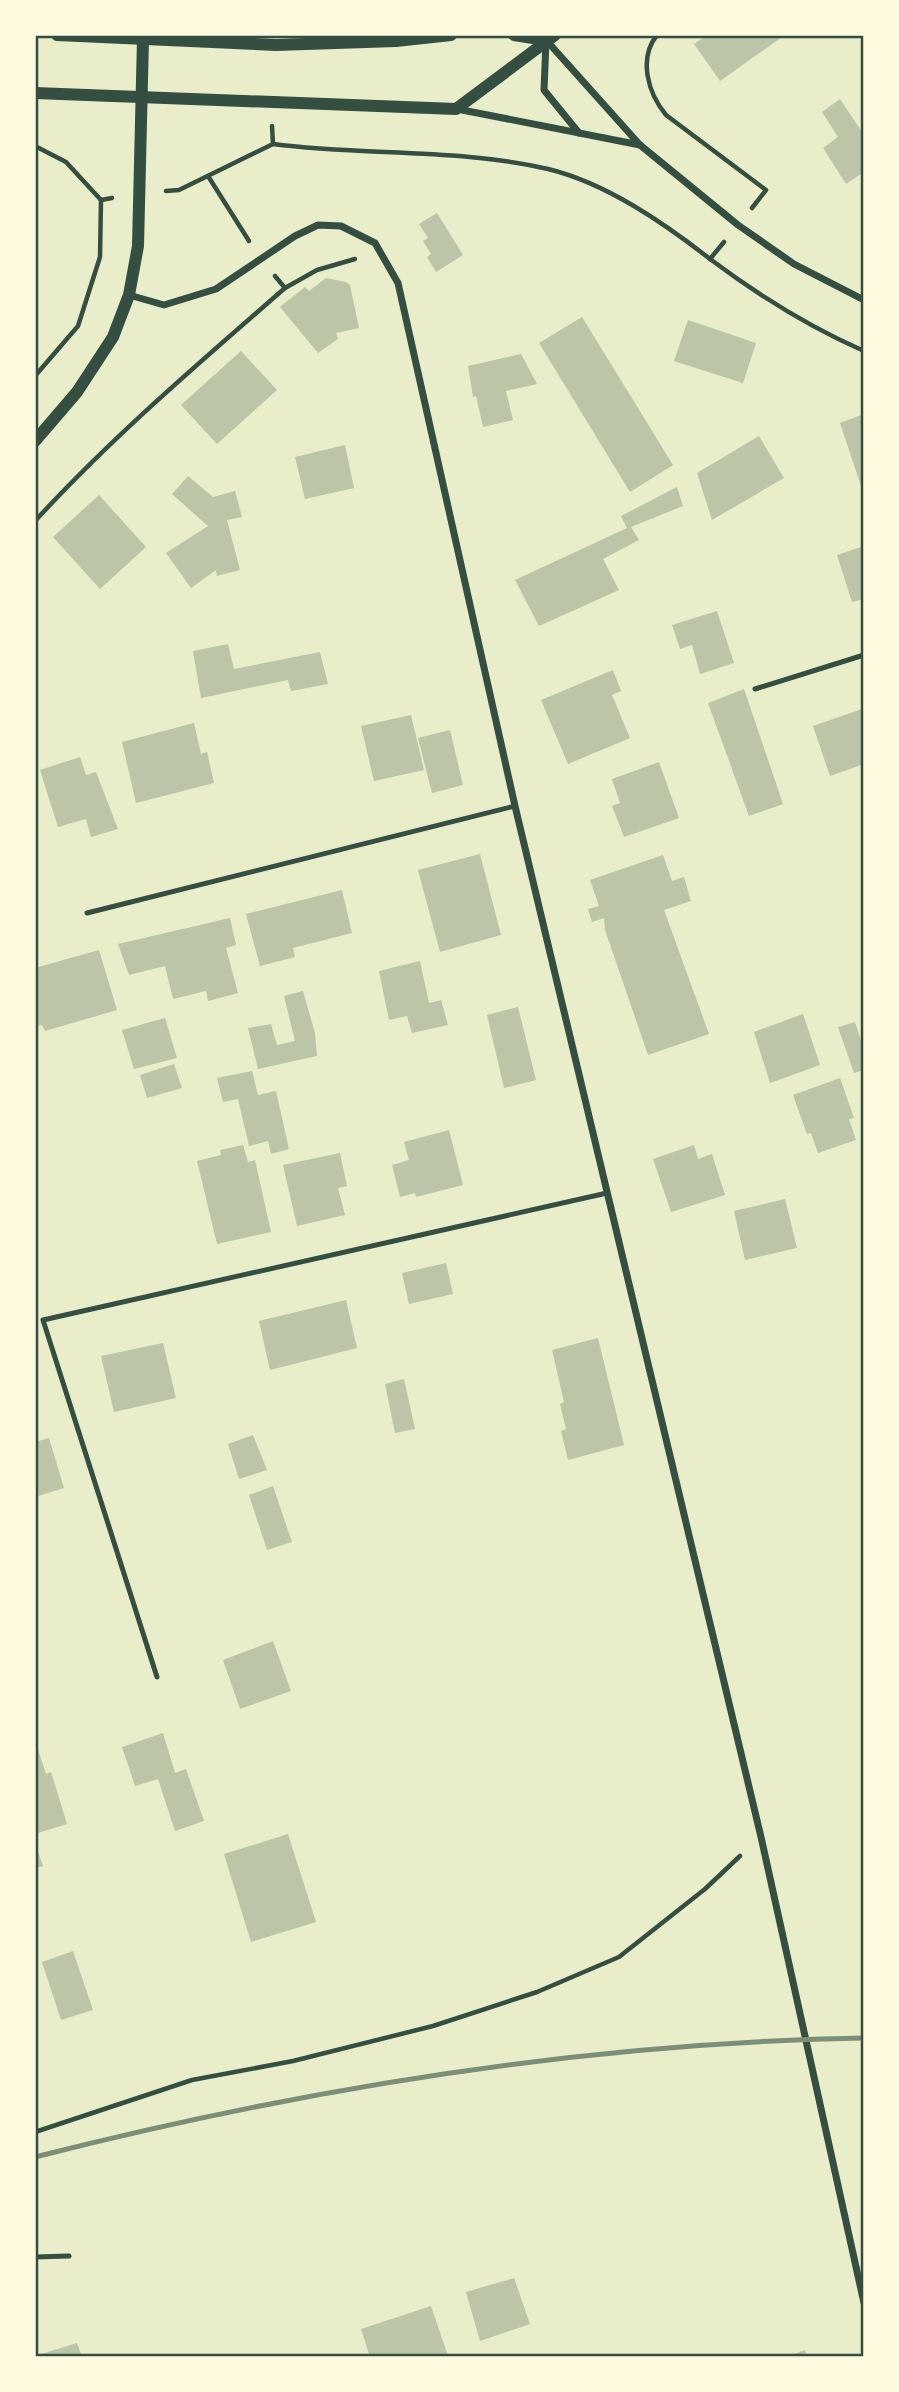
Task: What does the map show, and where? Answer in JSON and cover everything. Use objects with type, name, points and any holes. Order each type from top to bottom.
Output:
[{"type":"street","points":[[57,35],[276,45],[451,35]]},
{"type":"street","points":[[514,35],[551,37],[640,145],[738,225],[794,264],[864,300]]},
{"type":"street","points":[[456,109],[551,37]]},
{"type":"street","points":[[551,37],[544,89],[579,133]]},
{"type":"street","points":[[35,441],[76,392],[113,337],[129,295],[138,246],[141,193],[143,39]]},
{"type":"street","points":[[35,93],[456,109],[640,145]]},
{"type":"street","points":[[129,295],[164,305],[216,289],[295,236],[318,225],[341,226],[375,243],[398,283],[515,806],[761,1837],[864,2303]]},
{"type":"lane","points":[[755,689],[864,655]]},
{"type":"lane","points":[[87,913],[515,806]]},
{"type":"lane","points":[[157,1677],[43,1320],[607,1193]]},
{"type":"lane","points":[[35,2257],[69,2256]]},
{"type":"path","points":[[657,35],[648,46],[646,66],[656,103],[666,115],[766,190],[710,259]]},
{"type":"path","points":[[270,101],[273,144]]},
{"type":"path","points":[[101,200],[179,190],[273,144],[323,151],[460,156],[547,169],[573,177],[669,227],[743,283],[830,336],[864,351]]},
{"type":"path","points":[[35,146],[66,162],[101,200],[100,257],[78,326],[35,376]]},
{"type":"path","points":[[208,176],[260,258],[285,288]]},
{"type":"path","points":[[35,522],[169,389],[285,288],[317,270],[356,259],[375,243]]},
{"type":"path","points":[[35,2132],[192,2080],[293,2061],[433,2026],[537,1992],[619,1957],[705,1889],[761,1837]]},
{"type":"building","points":[[707,35],[782,37],[720,81],[694,44]]},
{"type":"building","points":[[840,99],[864,135],[864,172],[846,184],[823,148],[838,137],[822,112]]},
{"type":"building","points":[[437,213],[463,255],[436,272],[427,257],[431,254],[423,241],[428,238],[419,224]]},
{"type":"building","points":[[326,278],[350,285],[359,328],[336,333],[338,339],[318,353],[280,307],[305,287],[309,291]]},
{"type":"building","points":[[582,317],[673,465],[630,492],[539,343]]},
{"type":"building","points":[[688,320],[756,343],[743,383],[674,361]]},
{"type":"building","points":[[241,351],[277,390],[217,444],[181,405]]},
{"type":"building","points":[[521,354],[537,384],[506,391],[513,420],[483,427],[476,396],[473,397],[468,366]]},
{"type":"building","points":[[864,414],[864,484],[861,486],[840,423]]},
{"type":"building","points":[[759,436],[784,478],[712,520],[697,473]]},
{"type":"building","points":[[345,445],[354,488],[305,499],[295,457]]},
{"type":"building","points":[[188,476],[213,497],[235,491],[242,517],[227,520],[240,570],[217,576],[216,570],[191,588],[166,553],[208,526],[172,494]]},
{"type":"building","points":[[677,487],[683,506],[631,527],[639,540],[603,559],[619,590],[539,626],[515,580],[627,528],[621,516]]},
{"type":"building","points":[[99,495],[146,547],[100,589],[53,537]]},
{"type":"building","points":[[864,546],[864,599],[852,602],[837,555]]},
{"type":"building","points":[[717,611],[734,663],[700,674],[692,645],[680,649],[672,625]]},
{"type":"building","points":[[228,644],[234,669],[320,652],[328,684],[291,691],[288,680],[201,698],[193,651]]},
{"type":"building","points":[[613,670],[621,691],[612,695],[630,738],[568,764],[541,700]]},
{"type":"building","points":[[744,689],[783,804],[749,816],[708,703]]},
{"type":"building","points":[[862,709],[864,764],[830,776],[813,726]]},
{"type":"building","points":[[411,715],[424,770],[374,781],[361,726]]},
{"type":"building","points":[[194,723],[201,754],[207,752],[214,783],[136,803],[122,742]]},
{"type":"building","points":[[450,730],[463,785],[432,793],[418,738]]},
{"type":"building","points":[[80,757],[86,775],[96,772],[118,829],[91,837],[86,819],[58,827],[40,770]]},
{"type":"building","points":[[659,762],[679,818],[624,837],[612,806],[620,803],[612,779]]},
{"type":"building","points":[[480,854],[501,935],[440,952],[418,870]]},
{"type":"building","points":[[663,855],[672,881],[684,877],[691,901],[664,910],[709,1034],[648,1055],[605,930],[604,918],[592,922],[588,909],[599,906],[590,880]]},
{"type":"building","points":[[342,890],[352,933],[293,948],[295,957],[260,966],[246,914]]},
{"type":"building","points":[[230,918],[236,945],[226,948],[238,993],[208,1001],[206,991],[173,999],[165,966],[129,975],[118,944]]},
{"type":"building","points":[[99,950],[117,1010],[45,1031],[42,1025],[35,1027],[35,968]]},
{"type":"building","points":[[420,961],[429,1003],[441,1000],[448,1025],[412,1033],[407,1016],[389,1020],[379,971]]},
{"type":"building","points":[[303,991],[315,1033],[317,1056],[258,1069],[248,1028],[271,1024],[277,1045],[295,1041],[284,996]]},
{"type":"building","points":[[518,1007],[536,1080],[504,1088],[487,1015]]},
{"type":"building","points":[[803,1014],[820,1065],[770,1083],[754,1032]]},
{"type":"building","points":[[165,1018],[177,1058],[134,1069],[122,1030]]},
{"type":"building","points":[[855,1022],[864,1050],[864,1070],[854,1073],[838,1027]]},
{"type":"building","points":[[174,1064],[182,1088],[147,1098],[140,1075]]},
{"type":"building","points":[[252,1071],[258,1095],[276,1091],[289,1149],[271,1154],[268,1141],[249,1146],[238,1099],[223,1102],[217,1078]]},
{"type":"building","points":[[840,1078],[854,1118],[849,1119],[856,1140],[818,1153],[811,1133],[807,1134],[793,1095]]},
{"type":"building","points":[[449,1130],[463,1185],[416,1197],[415,1193],[400,1197],[392,1165],[409,1160],[404,1142]]},
{"type":"building","points":[[243,1145],[248,1162],[255,1160],[271,1232],[217,1244],[197,1161],[221,1155],[220,1150]]},
{"type":"building","points":[[694,1145],[698,1159],[712,1154],[725,1195],[671,1212],[653,1159]]},
{"type":"building","points":[[340,1153],[347,1186],[338,1188],[345,1215],[297,1226],[283,1165]]},
{"type":"building","points":[[785,1199],[797,1248],[745,1260],[734,1211]]},
{"type":"building","points":[[446,1263],[453,1294],[409,1304],[402,1273]]},
{"type":"building","points":[[346,1300],[357,1348],[270,1370],[259,1321]]},
{"type":"building","points":[[598,1338],[624,1445],[568,1460],[561,1431],[566,1429],[560,1404],[564,1402],[552,1350]]},
{"type":"building","points":[[163,1343],[176,1398],[114,1412],[101,1356]]},
{"type":"building","points":[[404,1379],[415,1429],[395,1433],[385,1384]]},
{"type":"building","points":[[253,1435],[267,1470],[239,1479],[228,1444]]},
{"type":"building","points":[[49,1438],[64,1488],[35,1497],[35,1442]]},
{"type":"building","points":[[273,1486],[292,1542],[267,1550],[249,1495]]},
{"type":"building","points":[[273,1641],[291,1691],[240,1709],[223,1660]]},
{"type":"building","points":[[163,1733],[175,1773],[186,1769],[204,1821],[175,1831],[158,1779],[135,1786],[122,1747]]},
{"type":"building","points":[[35,1740],[46,1774],[51,1772],[67,1824],[38,1833],[35,1823]]},
{"type":"building","points":[[288,1834],[316,1922],[251,1942],[224,1854]]},
{"type":"building","points":[[35,1843],[43,1866],[35,1868]]},
{"type":"building","points":[[73,1951],[93,2010],[61,2020],[42,1962]]},
{"type":"building","points":[[514,2278],[530,2324],[480,2341],[466,2292]]},
{"type":"building","points":[[431,2306],[448,2356],[370,2357],[361,2329]]},
{"type":"building","points":[[77,2343],[82,2357],[35,2356]]},
{"type":"building","points":[[805,2350],[807,2357],[786,2357]]},
{"type":"railway","points":[[35,2157],[240,2110],[447,2074],[655,2049],[864,2038]]}]
